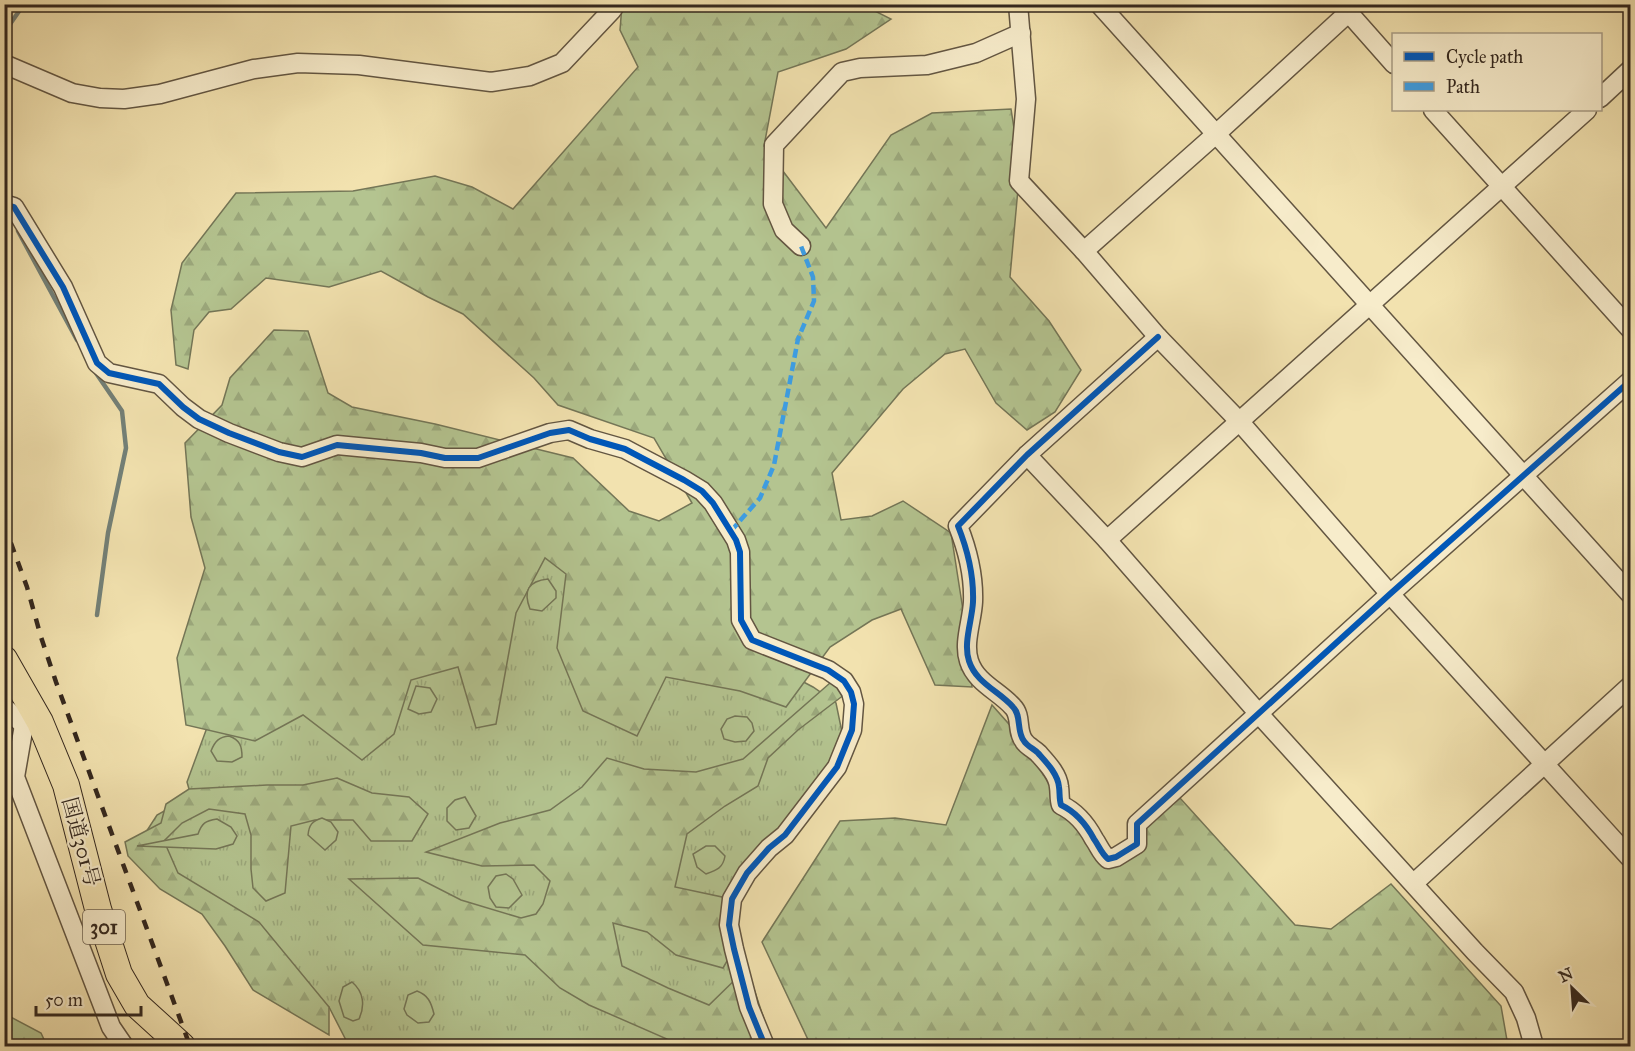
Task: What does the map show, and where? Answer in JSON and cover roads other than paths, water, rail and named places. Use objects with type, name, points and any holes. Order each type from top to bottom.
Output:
[{"type":"highway","name":"国道301号","points":[[4,659],[32,723],[66,785],[98,909],[119,974],[137,1005],[183,1047]]},
{"type":"street","points":[[5,65],[72,93],[124,99],[160,94],[254,69],[297,63],[359,65],[491,82],[530,76],[562,63],[616,4]]},
{"type":"street","points":[[1018,4],[1026,99],[1019,181],[1084,251],[1158,337],[1239,421],[1390,594],[1630,858]]},
{"type":"street","points":[[1099,4],[1630,594]]},
{"type":"street","points":[[1084,251],[1216,134],[1345,9],[1392,62]]},
{"type":"street","points":[[801,246],[784,230],[773,204],[774,145],[842,72],[860,68],[927,65],[976,52],[1021,33]]},
{"type":"street","points":[[1602,96],[1630,70]]},
{"type":"street","points":[[1435,111],[1630,329]]},
{"type":"street","points":[[1107,540],[1586,111]]},
{"type":"street","points":[[4,204],[14,207],[63,288],[97,363],[109,373],[159,384],[199,419],[229,433],[279,452],[302,457],[336,444],[421,453],[445,458],[478,458],[550,433],[569,430],[625,449],[702,491],[713,503],[736,540],[740,552],[741,620],[752,640],[828,670],[844,681],[851,692],[854,704],[852,730],[837,767],[785,835],[769,848],[747,873],[732,899],[729,925],[734,949],[749,1007],[765,1047]]},
{"type":"street","points":[[1158,337],[1027,455],[958,526],[971,567],[973,598],[967,647],[968,659],[973,671],[980,680],[998,692],[1015,708],[1024,741],[1054,772],[1059,785],[1060,805],[1078,816],[1094,838],[1102,855],[1107,859],[1116,857],[1137,844],[1137,824],[1390,594],[1630,381]]},
{"type":"street","points":[[1027,455],[1107,540],[1259,714],[1514,992],[1526,1018],[1534,1047]]},
{"type":"street","points":[[1414,882],[1630,686]]},
{"type":"street","points":[[4,706],[32,723],[15,777],[111,1027],[124,1047]]},
{"type":"waterway","points":[[4,45],[8,27],[24,4]]},
{"type":"waterway","points":[[4,179],[7,201]]},
{"type":"waterway","points":[[18,231],[77,340]]},
{"type":"waterway","points":[[96,373],[122,411],[126,448],[108,533],[97,615]]},
{"type":"railway","points":[[4,524],[27,587],[56,682],[190,1046]]}]
